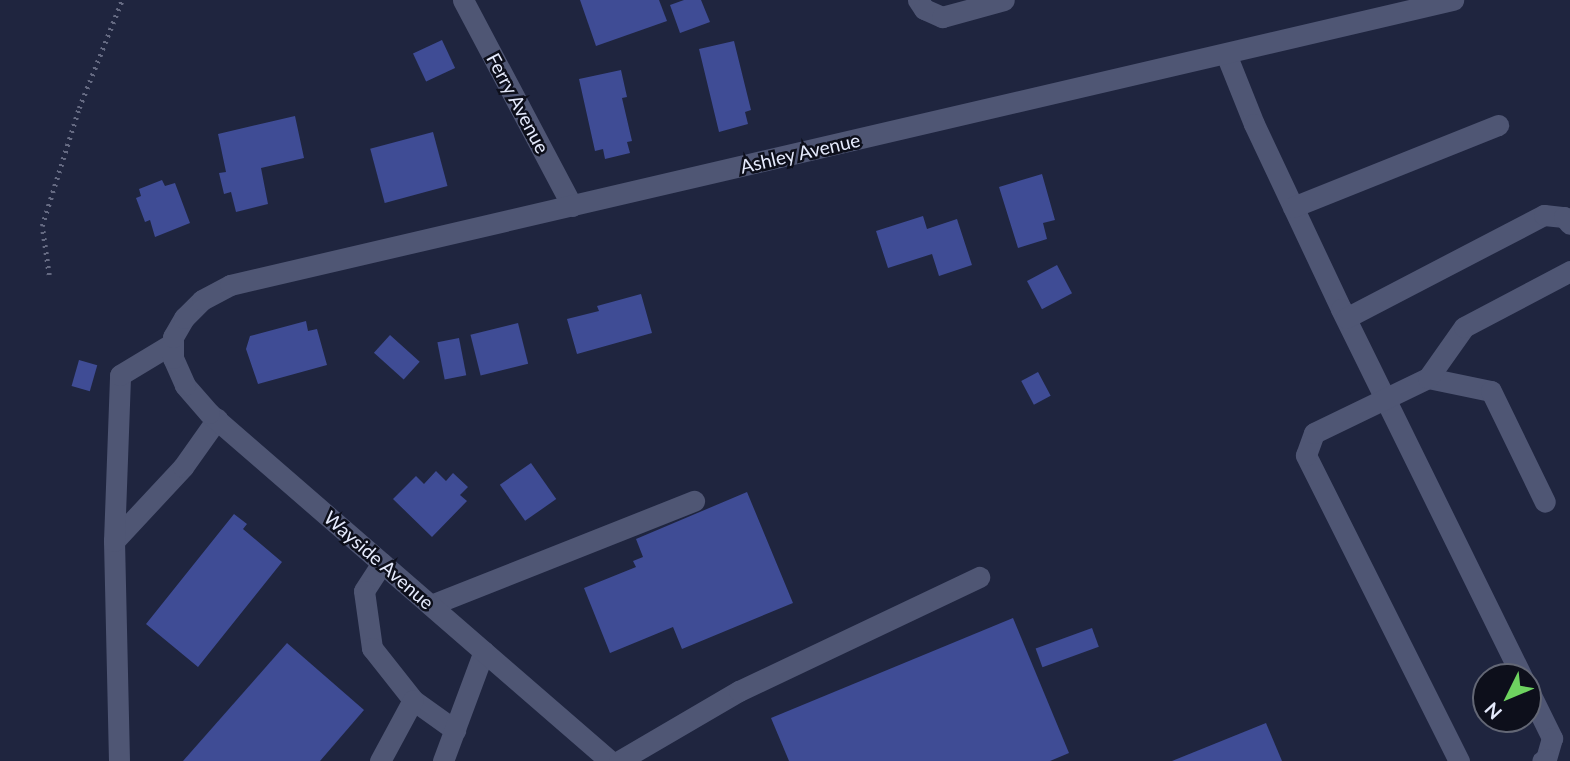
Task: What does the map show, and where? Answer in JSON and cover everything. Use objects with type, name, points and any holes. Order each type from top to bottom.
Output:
[{"type":"street","name":"Ferry Avenue","points":[[463,0],[572,206]]},
{"type":"street","points":[[918,0],[924,9],[942,17],[1004,0]]},
{"type":"street","name":"Ashley Avenue","points":[[173,343],[184,318],[202,300],[230,285],[1453,0]]},
{"type":"street","points":[[1226,54],[1293,207],[1515,663]]},
{"type":"street","points":[[1293,207],[1498,125]]},
{"type":"street","points":[[1346,318],[1544,215],[1564,217],[1570,224]]},
{"type":"street","points":[[1459,761],[1306,455],[1314,433],[1428,378],[1464,327],[1570,271]]},
{"type":"street","points":[[120,761],[114,541],[120,375],[173,343]]},
{"type":"street","name":"Wayside Avenue","points":[[173,343],[173,358],[185,385],[217,419],[610,761]]},
{"type":"street","points":[[1428,378],[1491,391],[1545,502]]},
{"type":"street","points":[[114,541],[183,467],[217,419]]},
{"type":"street","points":[[431,605],[694,501]]},
{"type":"street","points":[[382,563],[364,591],[373,648],[413,701],[455,730]]},
{"type":"street","points":[[619,761],[739,691],[979,577]]},
{"type":"street","points":[[443,761],[484,652]]},
{"type":"street","points":[[380,761],[413,701]]},
{"type":"street","points":[[1542,718],[1552,738],[1546,760],[1542,761]]},
{"type":"path","points":[[49,275],[42,226],[79,108],[122,0]]},
{"type":"building","points":[[580,0],[659,0],[667,21],[596,46]]},
{"type":"building","points":[[684,0],[701,0],[710,22],[680,33],[670,5]]},
{"type":"building","points":[[442,40],[455,68],[426,82],[413,54]]},
{"type":"building","points":[[734,41],[751,110],[745,112],[748,124],[719,132],[699,49]]},
{"type":"building","points":[[621,70],[627,97],[622,98],[632,141],[627,142],[630,153],[605,159],[603,149],[595,151],[579,79]]},
{"type":"building","points":[[295,116],[304,158],[261,168],[268,204],[236,212],[231,192],[224,194],[219,173],[226,172],[218,134]]},
{"type":"building","points":[[433,132],[447,186],[385,203],[370,149]]},
{"type":"building","points":[[1042,174],[1055,220],[1043,223],[1047,239],[1018,248],[999,187]]},
{"type":"building","points":[[162,180],[165,186],[175,183],[190,223],[155,237],[150,220],[145,222],[136,198],[141,196],[139,189]]},
{"type":"building","points":[[923,216],[927,229],[957,219],[972,265],[939,276],[932,254],[888,268],[876,231]]},
{"type":"building","points":[[1057,265],[1072,293],[1042,309],[1027,281]]},
{"type":"building","points":[[641,294],[652,333],[577,354],[567,319],[599,311],[597,306]]},
{"type":"building","points":[[306,321],[308,331],[317,329],[327,365],[258,384],[246,349],[250,336]]},
{"type":"building","points":[[518,323],[528,364],[481,376],[470,335]]},
{"type":"building","points":[[390,335],[420,362],[404,380],[374,353]]},
{"type":"building","points":[[459,338],[466,375],[445,379],[437,342]]},
{"type":"building","points":[[79,360],[97,365],[90,391],[72,386]]},
{"type":"building","points":[[1038,372],[1051,396],[1034,405],[1021,381]]},
{"type":"building","points":[[531,463],[556,499],[525,521],[500,485]]},
{"type":"building","points":[[436,471],[446,481],[453,473],[468,487],[460,495],[467,501],[432,537],[393,499],[416,476],[424,484]]},
{"type":"building","points":[[747,492],[793,603],[682,649],[673,627],[610,653],[584,588],[636,567],[633,561],[643,557],[636,539]]},
{"type":"building","points":[[234,514],[247,524],[243,529],[282,562],[198,667],[146,624]]},
{"type":"building","points":[[1013,618],[1069,753],[1050,761],[789,761],[771,718]]},
{"type":"building","points":[[1092,628],[1099,647],[1042,667],[1036,649]]},
{"type":"building","points":[[287,643],[364,710],[320,761],[183,761]]},
{"type":"building","points":[[1266,723],[1282,761],[1172,761]]}]
